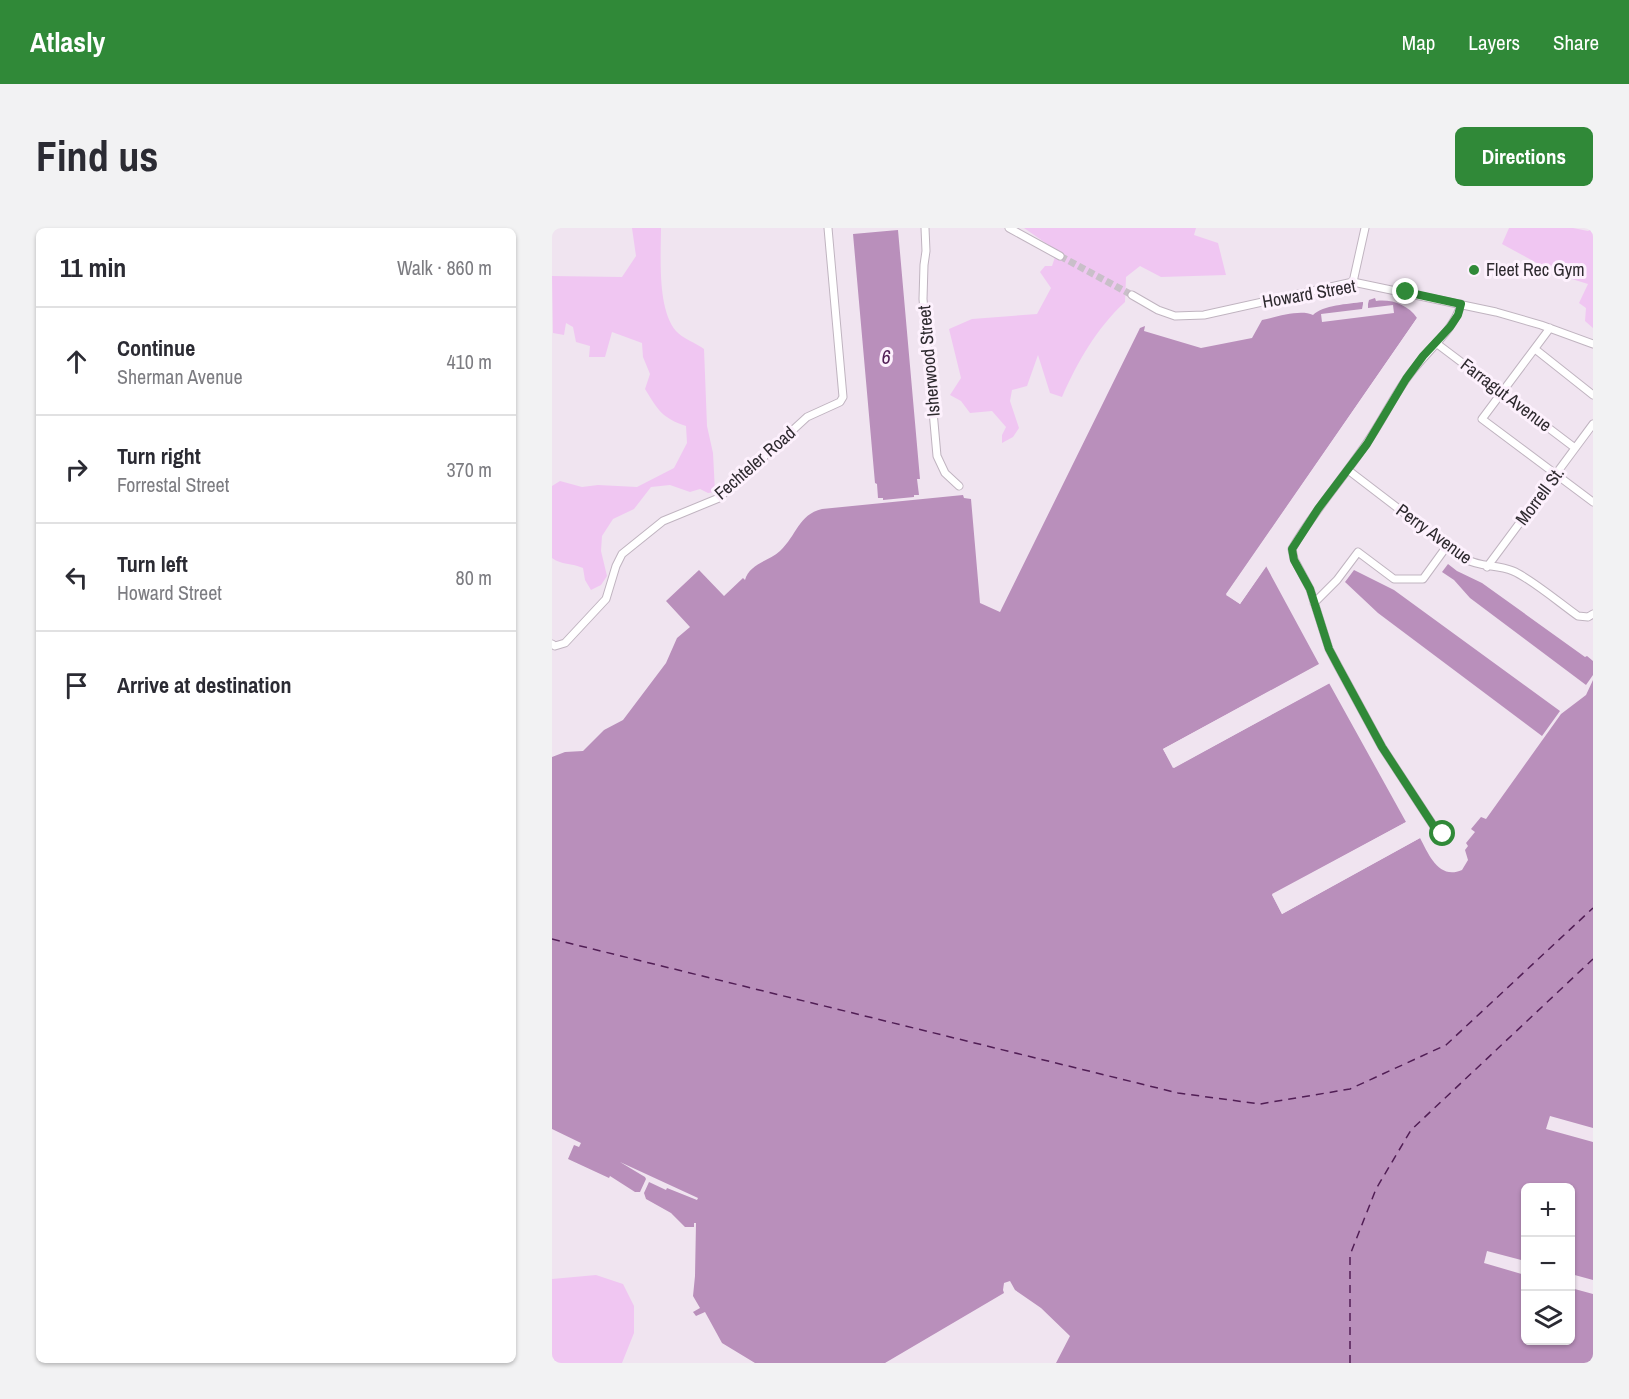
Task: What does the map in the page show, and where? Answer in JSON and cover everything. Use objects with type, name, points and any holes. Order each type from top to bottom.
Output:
[{"type":"street","name":"Fechteler Road","points":[[554,645],[565,643],[606,599],[622,554],[663,521],[719,498],[807,417],[840,402],[843,397],[828,228]]},
{"type":"street","name":"Isherwood Street","points":[[925,228],[923,299],[937,456],[945,473],[959,486]]},
{"type":"street","points":[[1009,228],[1060,256]]},
{"type":"street","points":[[1353,282],[1365,228]]},
{"type":"street","name":"Howard Street","points":[[1132,295],[1158,310],[1175,316],[1204,315],[1353,282],[1461,304],[1550,328],[1593,344]]},
{"type":"street","points":[[1443,834],[1433,825],[1382,747],[1329,649],[1310,589],[1294,560],[1293,547],[1318,509],[1367,444],[1406,379],[1458,315],[1461,304]]},
{"type":"street","points":[[1550,328],[1482,419],[1593,502]]},
{"type":"street","name":"Farragut Avenue","points":[[1436,343],[1575,448]]},
{"type":"street","points":[[1535,349],[1593,395]]},
{"type":"street","name":"Morrell St.","points":[[1487,567],[1593,424]]},
{"type":"street","name":"Perry Avenue","points":[[1348,470],[1475,564],[1515,572],[1578,616],[1591,615]]},
{"type":"street","points":[[1314,603],[1337,580],[1358,552],[1394,579],[1423,579],[1448,546]]},
{"type":"shaded area","points":[[632,228],[661,228],[661,282],[666,310],[676,331],[704,349],[707,426],[713,453],[715,492],[708,493],[700,489],[690,492],[670,485],[651,487],[634,509],[613,519],[602,536],[601,551],[607,576],[601,585],[591,590],[585,580],[583,568],[552,558],[552,486],[560,481],[582,487],[598,485],[637,487],[674,468],[687,443],[686,426],[671,420],[661,412],[645,389],[650,374],[643,357],[642,343],[612,332],[605,357],[589,357],[590,346],[576,342],[573,327],[566,323],[564,335],[553,333],[552,276],[622,277],[636,256]]},
{"type":"shaded area","points":[[1024,228],[1196,228],[1194,235],[1218,243],[1226,275],[1161,277],[1140,266],[1126,277],[1125,302],[1105,323],[1089,346],[1062,397],[1050,393],[1038,355],[1027,386],[1012,390],[1010,401],[1019,428],[1013,437],[1002,443],[1002,435],[1006,427],[992,411],[970,413],[961,401],[950,395],[961,378],[949,329],[972,319],[1037,314],[1051,288],[1040,272],[1045,266],[1052,266],[1057,251]]},
{"type":"shaded area","points":[[1509,228],[1573,228],[1588,231],[1593,228],[1593,328],[1585,321],[1586,308],[1579,303],[1588,284],[1559,275],[1502,244]]},
{"type":"shaded area","points":[[596,1275],[623,1284],[634,1306],[634,1333],[622,1363],[552,1363],[552,1279]]},
{"type":"water","name":"6","points":[[898,230],[920,479],[917,479],[919,495],[883,500],[883,498],[878,498],[875,483],[853,234]]},
{"type":"water","points":[[1375,298],[1376,301],[1399,304],[1417,318],[1226,594],[1240,604],[1266,566],[1319,664],[1163,749],[1174,768],[1329,683],[1406,822],[1272,894],[1282,914],[1420,838],[1431,858],[1441,869],[1447,872],[1462,870],[1468,860],[1465,850],[1468,846],[1466,843],[1475,832],[1471,829],[1481,817],[1486,819],[1561,714],[1586,695],[1593,680],[1593,1128],[1550,1116],[1546,1129],[1593,1142],[1593,1280],[1575,1275],[1575,1183],[1521,1183],[1521,1260],[1487,1251],[1484,1263],[1521,1274],[1521,1345],[1575,1345],[1575,1289],[1593,1294],[1593,1363],[1056,1363],[1070,1336],[1041,1308],[1015,1290],[1010,1281],[1004,1283],[1004,1293],[885,1363],[755,1363],[722,1343],[705,1312],[696,1316],[693,1312],[700,1308],[693,1296],[696,1223],[694,1227],[685,1227],[671,1213],[646,1199],[644,1193],[649,1182],[666,1190],[667,1188],[697,1200],[698,1198],[620,1162],[646,1179],[640,1192],[635,1192],[610,1176],[609,1178],[568,1159],[574,1145],[579,1147],[581,1143],[552,1129],[552,757],[565,752],[583,751],[604,730],[623,720],[666,663],[677,638],[690,627],[666,601],[699,570],[724,596],[743,578],[745,580],[755,566],[780,551],[808,516],[822,509],[963,495],[964,498],[971,499],[980,603],[1000,612],[1140,328],[1145,326],[1144,331],[1201,348],[1252,338],[1262,320],[1295,313],[1313,315],[1323,309],[1336,306],[1363,302],[1363,304],[1368,304],[1369,300]]},
{"type":"water","points":[[1448,564],[1482,583],[1593,661],[1593,675],[1586,685],[1470,598],[1454,580],[1442,572]]},
{"type":"water","points":[[1354,570],[1394,590],[1560,711],[1542,736],[1378,613],[1345,582]]},
{"type":"pier","points":[[1363,304],[1368,304],[1368,308],[1393,305],[1394,313],[1322,322],[1321,314],[1362,309]]},
{"type":"pier","points":[[1417,318],[1419,321],[1230,594],[1239,600],[1264,565],[1268,564],[1240,604],[1226,595]]},
{"type":"pier","points":[[1322,663],[1167,750],[1174,764],[1328,680],[1332,682],[1173,768],[1163,749]]},
{"type":"pier","points":[[1408,821],[1407,824],[1276,896],[1283,910],[1421,836],[1420,838],[1282,914],[1272,895]]},
{"type":"ferry route","points":[[552,939],[1178,1093],[1260,1104],[1350,1089],[1446,1045],[1593,908]]},
{"type":"ferry route","points":[[1350,1363],[1350,1255],[1376,1189],[1411,1130],[1593,959]]},
{"type":"tunnel","points":[[1060,256],[1132,295]]},
{"type":"place","name":"Fleet Rec Gym","points":[[1474,270]]},
{"type":"route","points":[[1406,292],[1461,304],[1458,315],[1406,379],[1367,444],[1318,509],[1292,549],[1294,560],[1310,589],[1329,649],[1338,666],[1382,747],[1433,825],[1443,834]]}]
